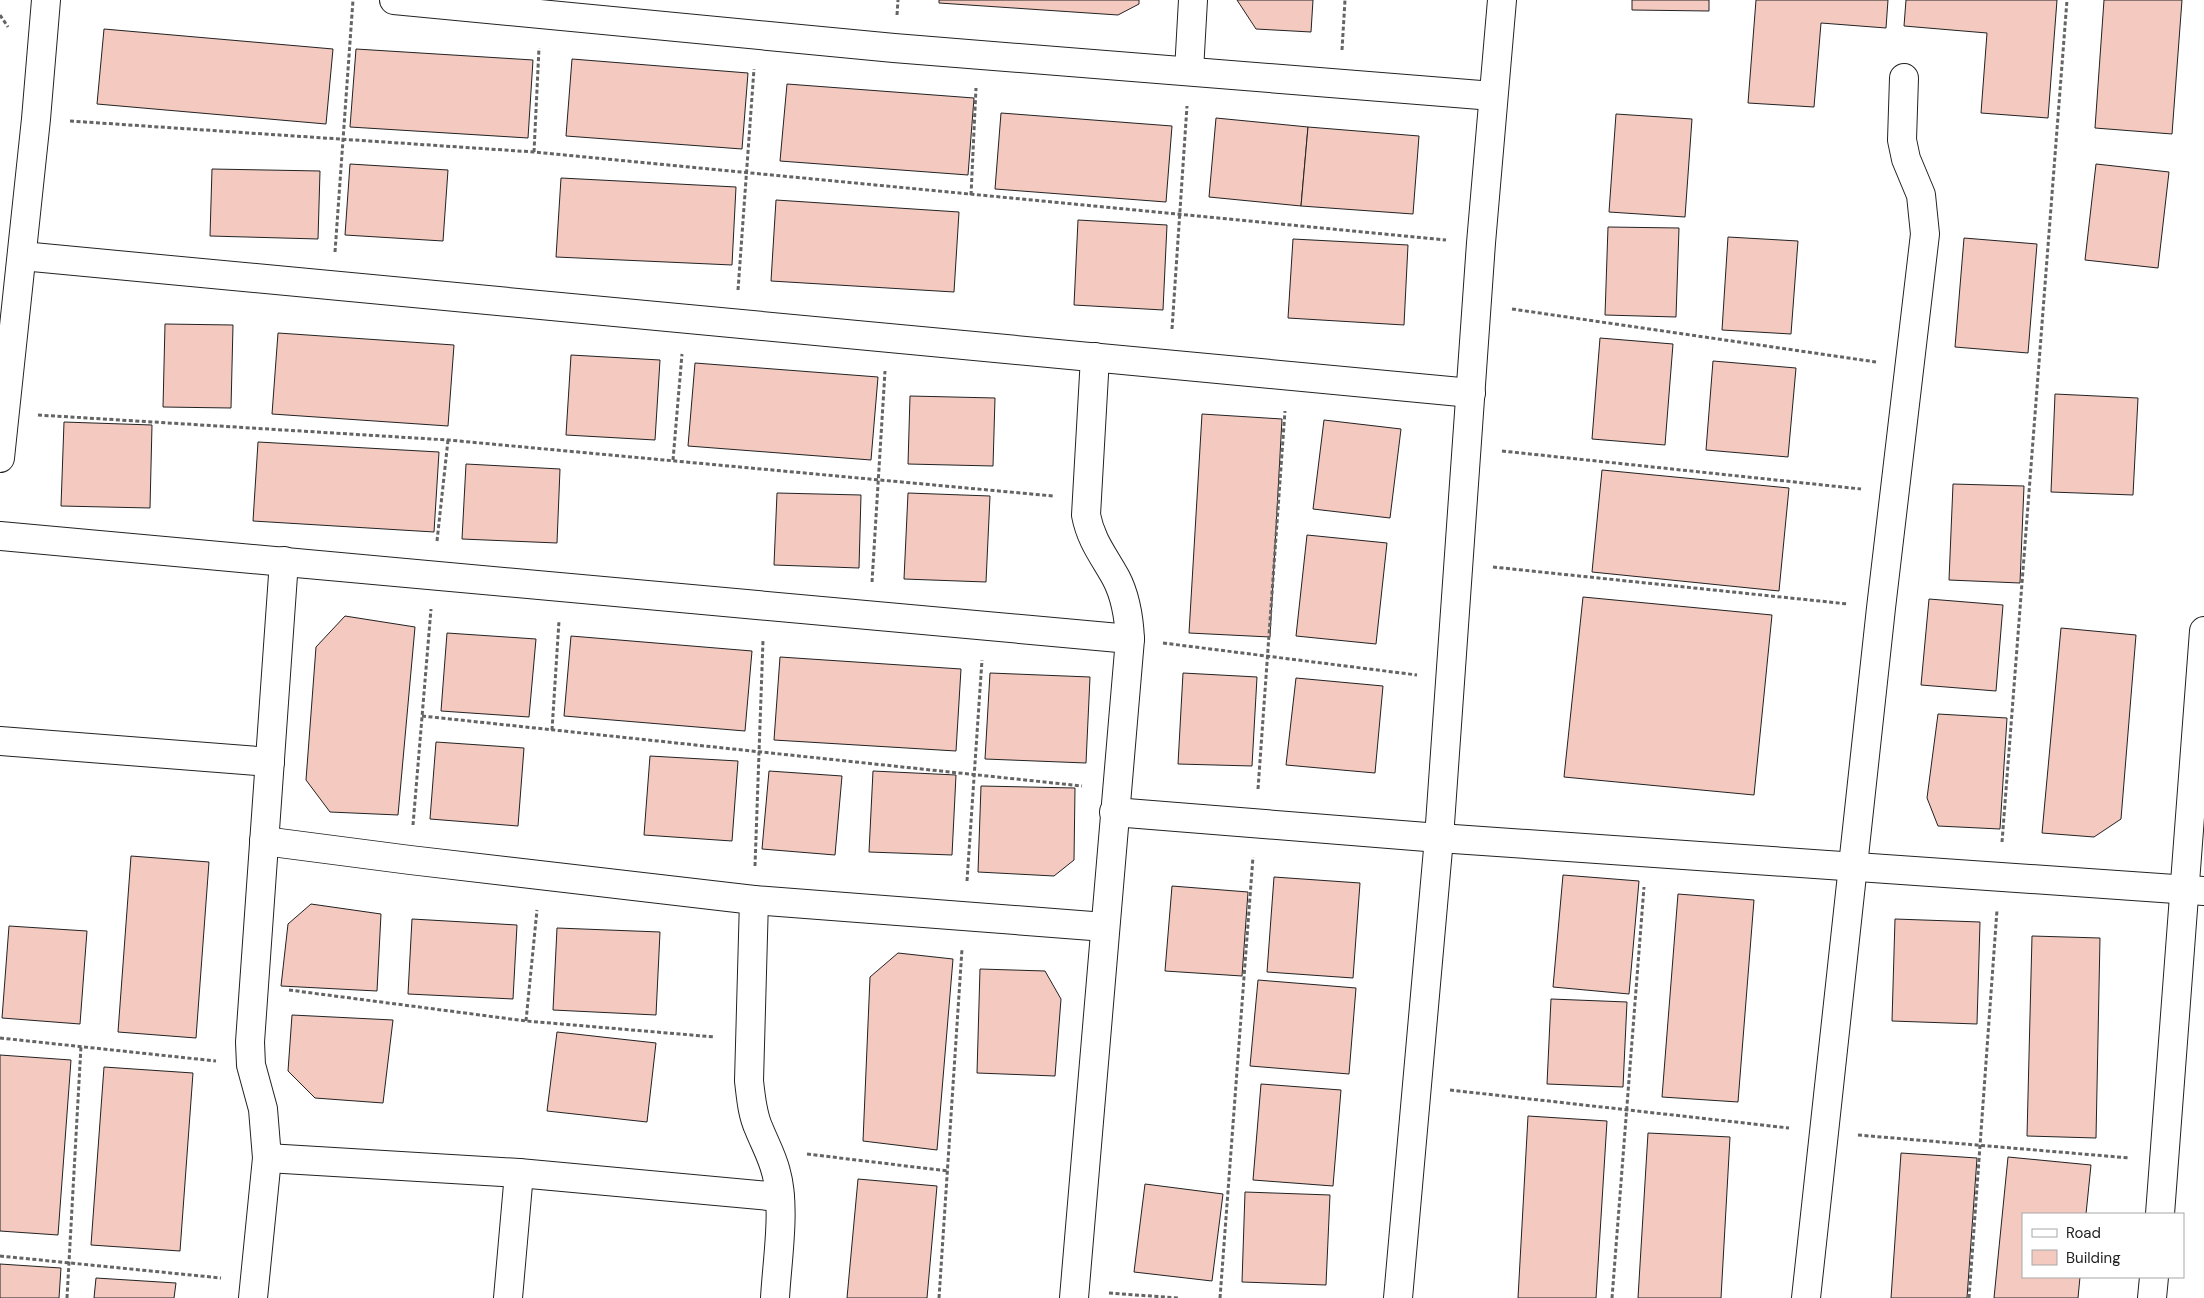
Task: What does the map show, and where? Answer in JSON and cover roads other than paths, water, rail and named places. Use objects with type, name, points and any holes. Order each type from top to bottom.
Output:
[{"type":"street","points":[[0,458],[36,119],[46,0]]},
{"type":"street","points":[[394,0],[756,35],[1493,96]]},
{"type":"street","points":[[1189,71],[1194,0]]},
{"type":"street","points":[[1398,1298],[1438,838],[1481,243],[1502,0]]},
{"type":"street","points":[[1806,1298],[1880,608],[1925,234],[1921,196],[1906,160],[1902,140],[1904,78]]},
{"type":"street","points":[[22,256],[1471,393]]},
{"type":"street","points":[[1074,1294],[1130,639],[1129,618],[1124,597],[1116,578],[1095,546],[1089,531],[1086,499],[1095,358]]},
{"type":"street","points":[[0,536],[1130,639]]},
{"type":"street","points":[[254,1290],[267,1158],[263,1109],[251,1064],[250,1042],[284,561]]},
{"type":"street","points":[[2160,1213],[2193,890],[2204,631]]},
{"type":"street","points":[[0,741],[270,762]]},
{"type":"street","points":[[1116,801],[1438,838],[2193,890]]},
{"type":"street","points":[[264,841],[754,900],[1105,927]]},
{"type":"street","points":[[754,900],[749,1081],[752,1105],[758,1128],[770,1150],[777,1173],[780,1197],[775,1298]]},
{"type":"street","points":[[267,1158],[519,1173],[780,1197]]},
{"type":"street","points":[[508,1298],[519,1173]]},
{"type":"street","points":[[2152,1298],[2154,1278]]}]
